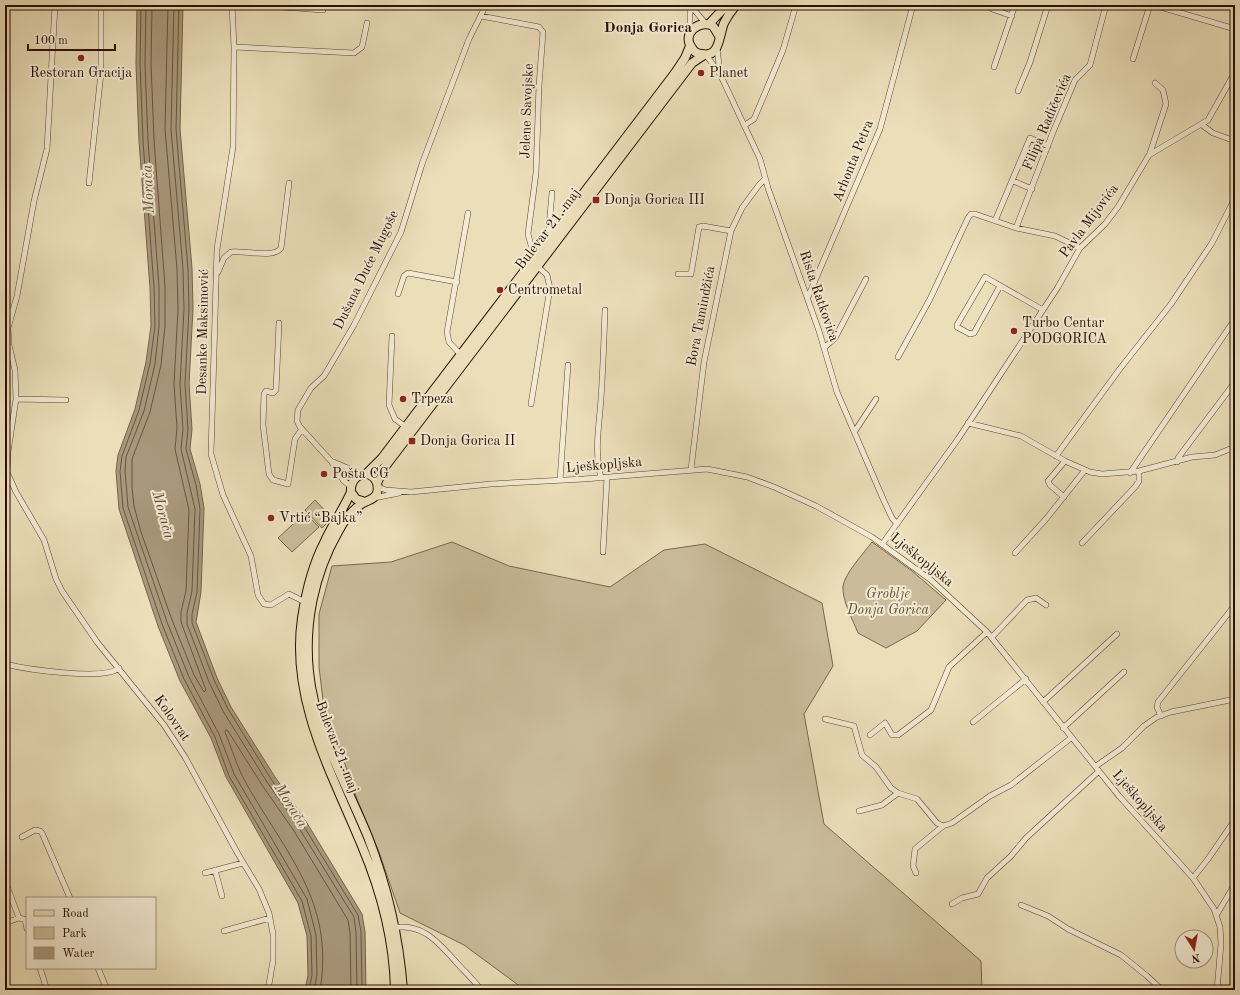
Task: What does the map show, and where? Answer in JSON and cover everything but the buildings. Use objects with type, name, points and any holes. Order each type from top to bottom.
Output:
[{"type":"main road","points":[[707,24],[727,5]]},
{"type":"main road","points":[[717,48],[719,36],[726,19],[736,5]]},
{"type":"main road","points":[[690,32],[698,25],[707,24],[716,29],[719,36]]},
{"type":"main road","name":"Bulevar 21. maj","points":[[404,990],[401,964],[391,928],[370,867],[314,730],[306,706],[300,653],[301,623],[317,558],[354,478],[364,474],[406,427],[675,73],[686,58],[690,46],[688,39],[690,32]]},
{"type":"main road","points":[[690,46],[696,52],[705,55]]},
{"type":"main road","name":"Bulevar 21. maj","points":[[395,990],[391,928],[384,883],[368,838],[320,724],[314,702],[309,671],[310,615],[321,569],[344,522],[352,512],[365,502],[373,499],[377,491],[377,485],[390,460],[537,266],[692,63],[717,48]]},
{"type":"main road","points":[[364,474],[374,479],[377,485]]},
{"type":"main road","points":[[350,489],[356,499],[365,502]]},
{"type":"street","points":[[7,479],[8,452],[16,399],[15,370],[8,341],[8,328],[17,296],[34,201],[47,149],[55,5]]},
{"type":"street","points":[[89,183],[101,73],[101,5]]},
{"type":"street","name":"Desanke Maksimović","points":[[232,5],[234,47],[233,147],[219,235],[211,446],[214,470],[226,501],[251,556],[256,587],[260,600],[264,604],[271,605],[289,594],[305,602]]},
{"type":"street","points":[[256,5],[323,10]]},
{"type":"street","name":"Dušana Duće Mugoše","points":[[350,489],[331,461],[302,429],[297,421],[298,410],[311,388],[324,376],[354,325],[401,232],[422,164],[468,39],[486,5]]},
{"type":"street","points":[[690,5],[707,24]]},
{"type":"street","points":[[690,5],[690,32]]},
{"type":"street","points":[[745,125],[754,119],[783,50],[796,5]]},
{"type":"street","name":"Arhonta Petra","points":[[808,297],[880,129],[913,5]]},
{"type":"street","points":[[990,5],[992,9],[1012,16]]},
{"type":"street","points":[[994,67],[1015,5]]},
{"type":"street","points":[[1018,91],[1032,56],[1048,5]]},
{"type":"street","name":"Filipa Radičevića","points":[[1016,228],[1075,80],[1090,65],[1106,5]]},
{"type":"street","points":[[1133,59],[1150,5]]},
{"type":"street","points":[[1154,5],[1235,29]]},
{"type":"street","name":"Jelene Savojske","points":[[481,16],[540,27],[543,32],[538,86],[536,173],[528,234],[531,245],[539,252]]},
{"type":"street","points":[[234,47],[354,53],[362,47],[367,23]]},
{"type":"street","name":"Rista Ratkovića","points":[[717,48],[720,74]]},
{"type":"street","name":"Rista Ratkovića","points":[[705,55],[720,74],[760,159],[765,180],[808,297],[837,392],[884,501],[892,518],[897,524]]},
{"type":"street","name":"Pavla Mijovića","points":[[883,543],[968,424],[1043,310],[1080,248],[1105,224],[1118,206],[1150,154],[1202,125],[1211,116],[1235,72]]},
{"type":"street","points":[[1150,154],[1166,104],[1163,90],[1155,83]]},
{"type":"street","points":[[1202,125],[1213,133],[1235,141]]},
{"type":"street","points":[[995,221],[1030,138],[1048,146]]},
{"type":"street","name":"Bora Tamindžića","points":[[691,468],[704,362],[731,231],[742,208],[759,185],[765,180]]},
{"type":"street","points":[[1013,181],[1032,189]]},
{"type":"street","points":[[217,274],[224,258],[231,252],[272,254],[279,251],[281,248],[288,183]]},
{"type":"street","points":[[552,193],[549,227],[552,235]]},
{"type":"street","points":[[1056,456],[1174,298],[1212,243],[1235,198]]},
{"type":"street","points":[[460,355],[449,342],[447,332],[448,319],[457,282],[468,213]]},
{"type":"street","points":[[898,357],[930,299],[971,214],[976,214],[1016,228],[1055,236],[1080,248]]},
{"type":"street","points":[[678,274],[691,274],[699,227],[703,226],[731,231]]},
{"type":"street","points":[[531,404],[550,288],[547,275],[537,266]]},
{"type":"street","points":[[398,294],[404,276],[408,273],[457,282]]},
{"type":"street","points":[[1000,286],[974,333],[970,334],[957,327],[985,277],[1043,310]]},
{"type":"street","points":[[824,348],[835,338],[866,279]]},
{"type":"street","points":[[5,309],[12,312]]},
{"type":"street","points":[[601,478],[597,462],[596,439],[601,400],[606,310]]},
{"type":"street","points":[[1130,473],[1235,319]]},
{"type":"street","points":[[279,323],[276,390],[273,392],[265,392],[263,409],[263,432],[268,467],[272,480],[288,484],[295,439],[302,429]]},
{"type":"street","points":[[392,336],[389,406],[395,419],[406,427]]},
{"type":"street","points":[[560,480],[568,365]]},
{"type":"street","points":[[1177,462],[1178,458],[1235,382]]},
{"type":"street","points":[[16,399],[66,400]]},
{"type":"street","points":[[854,431],[876,399]]},
{"type":"street","points":[[968,424],[1021,436],[1065,461],[1085,470],[1102,474],[1130,473],[1192,457],[1213,455],[1235,447]]},
{"type":"street","name":"Dušana Duće Mugoše","points":[[331,461],[364,474]]},
{"type":"street","points":[[1064,497],[1050,485],[1048,481],[1065,461]]},
{"type":"street","name":"Lješkopljska","points":[[373,499],[404,492],[491,484],[601,478],[691,468],[723,471],[763,483],[816,506],[883,543],[931,580],[992,637],[1118,796],[1193,878],[1217,914],[1221,936],[1217,990]]},
{"type":"street","points":[[1015,553],[1064,497],[1085,470]]},
{"type":"street","points":[[1082,543],[1135,487],[1139,481],[1139,471]]},
{"type":"street","points":[[603,552],[607,477]]},
{"type":"street","name":"Kolovrat","points":[[7,479],[44,540],[61,588],[97,642],[151,706],[185,757],[243,863],[259,889],[270,918],[274,951],[268,990]]},
{"type":"street","name":"Lješkopljska","points":[[377,485],[386,490],[404,492]]},
{"type":"street","points":[[992,637],[1027,600],[1036,598],[1046,605]]},
{"type":"street","points":[[1161,716],[1157,707],[1158,702],[1235,605]]},
{"type":"street","points":[[870,735],[885,723],[892,735],[898,735],[926,714],[933,705],[949,667],[987,632]]},
{"type":"street","points":[[1044,702],[1116,634]]},
{"type":"street","points":[[5,664],[27,670],[83,673],[109,673],[119,668]]},
{"type":"street","points":[[1063,728],[1124,672]]},
{"type":"street","points":[[974,722],[1026,679]]},
{"type":"street","points":[[952,904],[962,898],[978,894],[987,878],[1026,838],[1097,769],[1147,724],[1161,716],[1235,699]]},
{"type":"street","points":[[825,719],[854,726],[862,755],[876,768],[891,788],[898,793],[916,799],[937,823],[943,826]]},
{"type":"street","points":[[916,873],[914,866],[914,850],[943,826],[952,823],[990,796],[1011,785],[1071,738]]},
{"type":"street","points":[[859,811],[882,805],[898,793]]},
{"type":"street","points":[[1193,878],[1232,824]]},
{"type":"street","points":[[22,837],[35,830],[42,833],[70,897]]},
{"type":"street","points":[[205,873],[243,863]]},
{"type":"street","points":[[215,870],[222,896]]},
{"type":"street","points":[[5,881],[19,918]]},
{"type":"street","points":[[1217,914],[1235,884]]},
{"type":"street","points":[[1021,905],[1048,916],[1068,929],[1121,955],[1162,990]]},
{"type":"street","points":[[5,923],[19,918],[26,920]]},
{"type":"street","points":[[224,931],[270,918]]},
{"type":"street","points":[[391,928],[404,926],[413,927],[438,942],[481,990]]},
{"type":"street","points":[[40,969],[47,990]]},
{"type":"street","points":[[98,969],[107,990]]},
{"type":"green space","points":[[315,500],[332,518],[322,528],[305,510]]},
{"type":"green space","points":[[305,513],[319,527],[292,552],[278,538]]},
{"type":"green space","points":[[452,542],[509,566],[610,587],[664,550],[705,544],[822,603],[833,666],[804,714],[824,824],[981,961],[982,990],[525,990],[464,945],[400,913],[379,852],[357,799],[323,700],[319,667],[319,614],[332,566],[391,562]]},
{"type":"green space","name":"Groblje Donja Gorica","points":[[872,542],[912,571],[946,600],[917,631],[886,648],[858,633],[846,604],[843,592],[844,581],[847,575]]},
{"type":"water","name":"Morača","points":[[137,5],[183,5],[180,129],[192,268],[193,309],[189,384],[192,429],[190,449],[200,484],[204,508],[201,592],[196,622],[217,678],[231,707],[275,777],[307,823],[362,914],[365,932],[366,990],[305,990],[308,975],[307,936],[298,903],[226,777],[211,738],[180,681],[158,626],[119,509],[116,471],[118,455],[135,409],[146,362],[151,326],[150,288],[139,141],[136,64]]},
{"type":"place","name":"Restoran Gracija","points":[[81,58]]},
{"type":"place","name":"Planet","points":[[701,73]]},
{"type":"place","name":"Donja Gorica III","points":[[596,200]]},
{"type":"place","name":"Centrometal","points":[[500,290]]},
{"type":"place","name":"Turbo Centar PODGORICA","points":[[1014,331]]},
{"type":"place","name":"Trpeza","points":[[403,399]]},
{"type":"place","name":"Donja Gorica II","points":[[412,441]]},
{"type":"place","name":"Pošta CG","points":[[324,474]]},
{"type":"place","name":"Vrtić “Bajka”","points":[[271,518]]},
{"type":"district","name":"Donja Gorica","points":[[648,28]]}]
